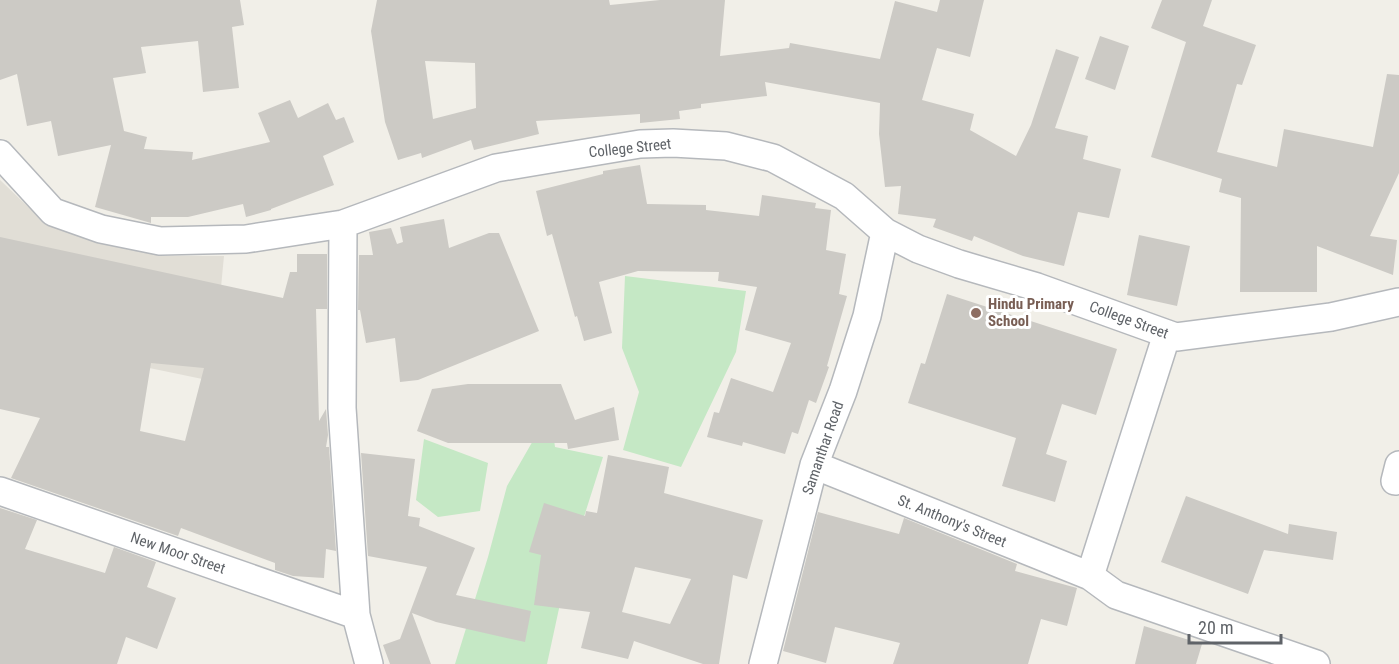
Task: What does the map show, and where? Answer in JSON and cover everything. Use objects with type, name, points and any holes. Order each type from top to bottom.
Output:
[{"type":"street","name":"College Street","points":[[0,154],[53,212],[101,229],[160,241],[246,239],[343,224],[496,168],[640,144],[726,146],[773,158],[844,196],[885,232],[918,249],[959,264],[1037,287],[1176,337],[1331,317],[1399,302]]},
{"type":"street","points":[[343,224],[342,408],[356,615],[369,664]]},
{"type":"street","name":"Samanthar Road","points":[[763,664],[814,465],[843,391],[863,326],[885,232]]},
{"type":"street","points":[[1090,576],[1167,334]]},
{"type":"street","name":"St. Anthony's Street","points":[[814,465],[1090,576],[1116,595],[1316,664]]},
{"type":"street","name":"New Moor Street","points":[[0,491],[356,615]]},
{"type":"shaded area","points":[[0,180],[44,222],[163,256],[224,256],[212,381],[0,337]]},
{"type":"green space","points":[[625,276],[746,291],[736,352],[681,467],[623,450],[639,392],[622,348]]},
{"type":"green space","points":[[550,411],[555,447],[603,457],[568,567],[547,664],[455,664],[507,486]]},
{"type":"green space","points":[[424,439],[488,463],[480,511],[438,517],[416,500]]},
{"type":"building","points":[[0,0],[240,0],[244,25],[232,27],[239,88],[203,92],[198,41],[141,47],[146,73],[113,78],[124,131],[147,137],[144,149],[193,152],[192,160],[270,142],[258,113],[290,100],[298,118],[328,103],[336,120],[344,117],[354,142],[323,156],[334,185],[271,210],[246,217],[243,204],[188,217],[151,217],[151,223],[95,207],[111,145],[58,156],[51,121],[27,126],[17,74],[0,80]]},
{"type":"building","points":[[377,0],[609,0],[610,5],[660,0],[725,0],[720,56],[789,48],[790,43],[880,59],[895,1],[937,12],[940,0],[984,0],[970,57],[937,48],[922,100],[974,114],[970,130],[1016,156],[1031,125],[1056,49],[1079,57],[1055,128],[1088,136],[1083,159],[1121,169],[1109,218],[1078,212],[1064,266],[1023,256],[974,236],[972,241],[933,227],[936,219],[898,214],[901,186],[885,187],[879,134],[880,103],[765,82],[767,96],[701,104],[701,108],[679,111],[680,119],[640,123],[640,114],[536,121],[539,134],[474,150],[471,140],[422,158],[421,153],[398,160],[385,122],[371,31]],"holes":[[[425,61],[475,63],[476,108],[433,119]]]},
{"type":"building","points":[[1162,0],[1212,0],[1203,26],[1256,45],[1242,85],[1237,84],[1217,152],[1277,167],[1284,129],[1373,147],[1387,74],[1399,75],[1399,173],[1370,236],[1397,240],[1393,275],[1317,246],[1317,292],[1240,292],[1241,198],[1219,192],[1222,179],[1151,157],[1186,42],[1151,28]]},
{"type":"building","points":[[1100,36],[1129,46],[1115,90],[1085,79]]},
{"type":"building","points":[[640,165],[647,204],[706,205],[706,210],[759,216],[762,195],[816,203],[815,208],[831,210],[826,250],[846,254],[839,294],[847,296],[827,366],[829,367],[816,403],[809,400],[798,434],[792,432],[785,454],[743,442],[742,446],[707,437],[714,412],[719,413],[731,378],[773,392],[791,343],[745,330],[757,287],[718,281],[719,272],[638,271],[599,282],[612,333],[584,341],[552,234],[547,236],[536,191],[603,174],[603,171]]},
{"type":"building","points":[[444,219],[449,248],[489,233],[499,233],[539,331],[418,380],[400,382],[395,338],[366,343],[360,310],[358,310],[359,255],[373,255],[369,232],[391,228],[397,244],[403,242],[400,227]]},
{"type":"building","points":[[1139,235],[1190,246],[1177,306],[1127,295]]},
{"type":"building","points":[[0,237],[283,298],[290,272],[297,272],[297,254],[327,254],[327,309],[316,309],[319,421],[326,409],[328,435],[326,447],[329,447],[336,551],[326,549],[324,578],[293,576],[275,570],[275,563],[181,528],[178,536],[11,478],[40,418],[0,409]],"holes":[[[151,363],[204,368],[185,441],[140,431]]]},
{"type":"building","points":[[947,294],[1117,349],[1096,415],[1062,404],[1046,454],[1067,461],[1055,502],[1002,486],[1016,438],[908,403],[921,363],[925,364]]},
{"type":"building","points":[[468,384],[561,384],[575,420],[614,407],[619,440],[568,449],[567,443],[448,443],[417,431],[432,389]]},
{"type":"building","points":[[361,453],[415,459],[408,516],[420,518],[419,526],[475,548],[456,595],[531,611],[525,642],[436,622],[412,613],[431,664],[390,664],[383,645],[400,639],[427,567],[368,556]]},
{"type":"building","points":[[608,455],[669,467],[664,493],[763,520],[747,579],[733,575],[719,664],[703,664],[634,641],[628,659],[581,648],[590,612],[534,605],[541,555],[529,552],[544,503],[585,516],[586,511],[597,513]],"holes":[[[635,567],[691,579],[670,624],[622,612]]]},
{"type":"building","points":[[1186,496],[1288,534],[1289,524],[1337,532],[1333,560],[1264,550],[1248,594],[1161,562]]},
{"type":"building","points":[[0,508],[37,520],[25,549],[105,573],[114,547],[156,562],[147,587],[176,598],[157,649],[126,637],[117,664],[0,664]]},
{"type":"building","points":[[818,512],[899,534],[904,518],[1017,564],[1015,571],[1077,588],[1067,626],[1041,619],[1028,664],[893,664],[900,643],[835,627],[826,663],[783,651]]},
{"type":"building","points":[[1144,626],[1202,644],[1196,664],[1135,664]]},
{"type":"place","name":"Hindu Primary School","points":[[976,313]]}]
